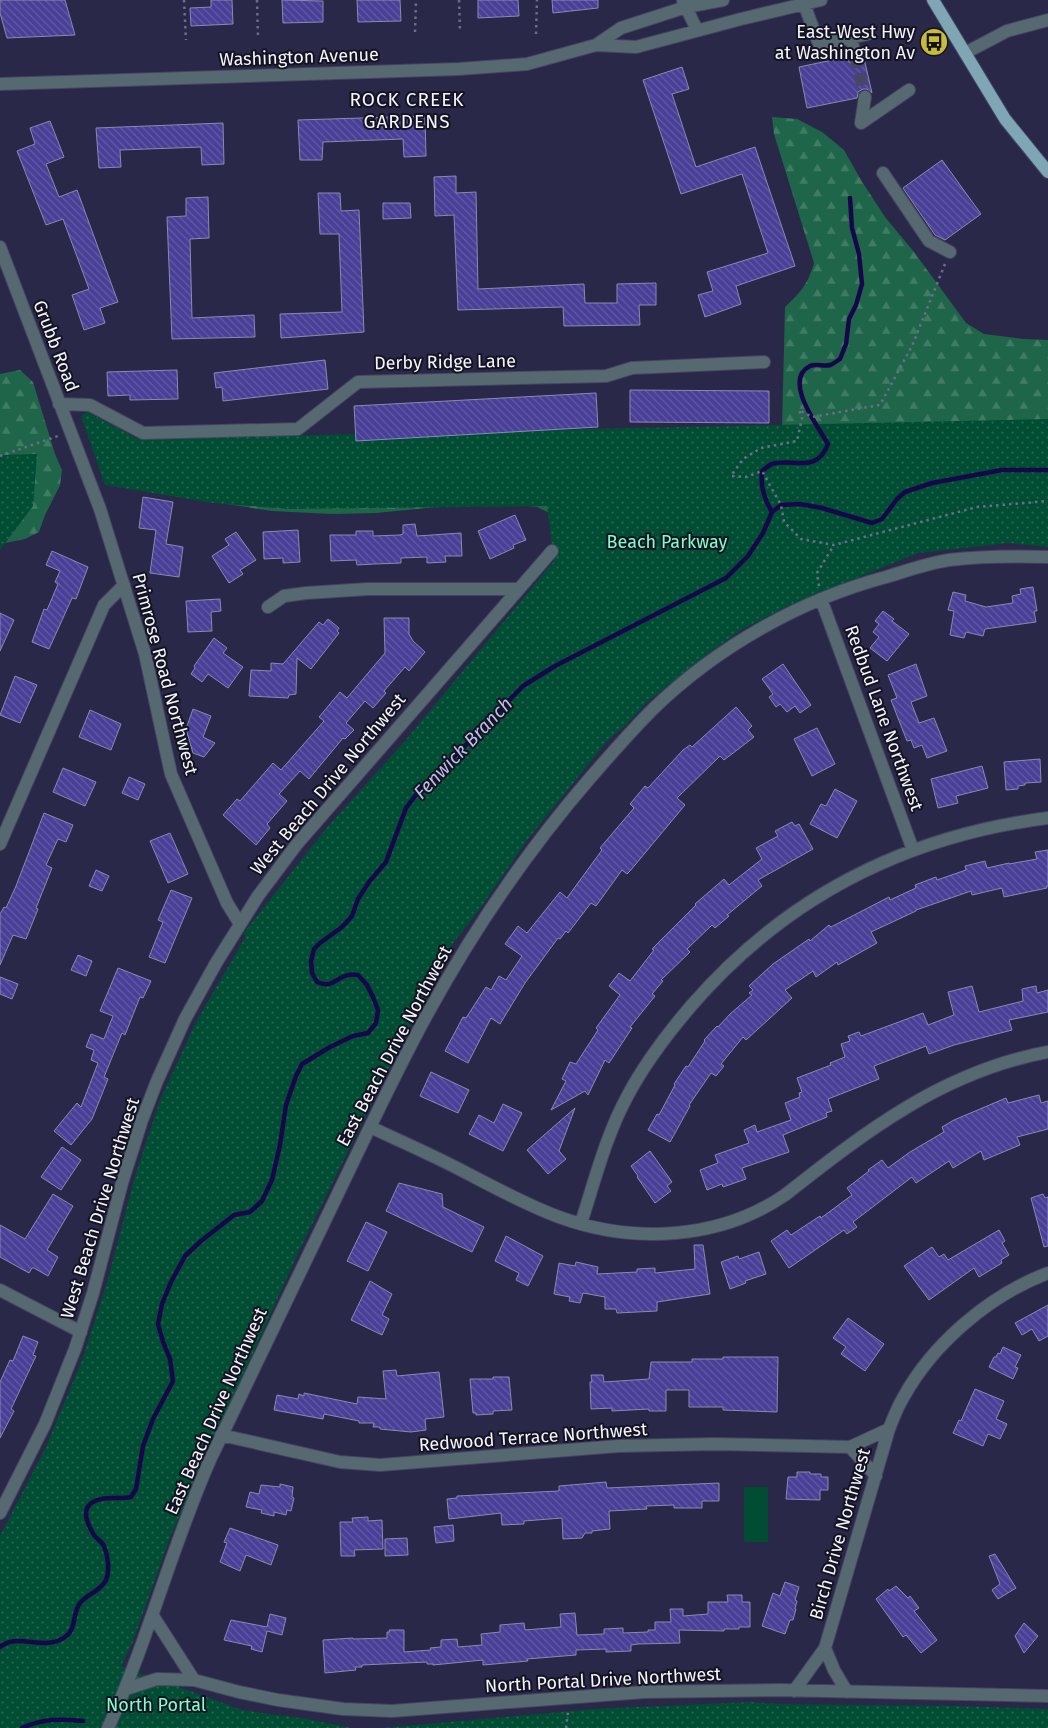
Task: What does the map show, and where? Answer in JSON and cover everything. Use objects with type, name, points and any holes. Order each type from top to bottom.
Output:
[{"type":"main road","points":[[933,0],[1005,119],[1048,172]]},
{"type":"street","name":"Washington Avenue","points":[[0,84],[459,69],[527,64],[596,44],[622,28],[684,3],[724,0]]},
{"type":"street","name":"Washington Avenue","points":[[596,44],[636,47],[820,0]]},
{"type":"street","points":[[684,3],[697,30]]},
{"type":"street","points":[[804,4],[819,44],[868,34]]},
{"type":"street","points":[[965,53],[1007,31],[1048,20]]},
{"type":"street","points":[[851,38],[855,56]]},
{"type":"street","points":[[864,97],[861,123],[909,90]]},
{"type":"street","points":[[883,173],[929,241],[950,252]]},
{"type":"street","name":"Grubb Road","points":[[0,247],[4,271],[79,457]]},
{"type":"street","name":"Derby Ridge Lane","points":[[59,404],[90,405],[143,433],[298,429],[358,382],[606,376],[632,368],[764,362]]},
{"type":"street","name":"Primrose Road Northwest","points":[[79,457],[100,509],[145,654],[172,774],[227,903],[240,924]]},
{"type":"street","name":"West Beach Drive Northwest","points":[[0,1513],[45,1424],[81,1332],[98,1279],[124,1175],[157,1081],[193,1004],[240,924],[269,880],[302,838],[552,551]]},
{"type":"street","name":"East Beach Drive Northwest","points":[[108,1728],[126,1690],[188,1513],[221,1435],[416,1034],[468,945],[532,850],[578,792],[653,710],[682,684],[723,653],[795,611],[862,583],[945,561],[982,557],[1048,557]]},
{"type":"street","points":[[0,844],[104,605],[124,585]]},
{"type":"street","points":[[268,607],[284,596],[314,593],[368,590],[518,589]]},
{"type":"street","name":"Redbud Lane Northwest","points":[[821,599],[913,850]]},
{"type":"street","points":[[581,1223],[610,1133],[627,1096],[665,1038],[702,994],[748,948],[803,906],[862,872],[945,838],[1048,818]]},
{"type":"street","points":[[370,1127],[443,1160],[535,1207],[560,1217],[632,1234],[694,1231],[734,1221],[754,1213],[779,1199],[884,1121],[927,1094],[984,1068],[1048,1052]]},
{"type":"street","points":[[889,1429],[910,1387],[929,1360],[950,1338],[972,1317],[996,1299],[1022,1284],[1048,1273]]},
{"type":"street","points":[[0,1290],[81,1332]]},
{"type":"street","name":"Redwood Terrace Northwest","points":[[221,1435],[333,1461],[380,1465],[620,1446],[714,1444],[850,1447],[889,1429]]},
{"type":"street","name":"Birch Drive Northwest","points":[[794,1691],[825,1648],[889,1429]]},
{"type":"street","points":[[850,1447],[876,1476]]},
{"type":"street","points":[[153,1616],[194,1680]]},
{"type":"street","name":"Birch Drive Northwest","points":[[825,1648],[834,1670],[847,1692]]},
{"type":"street","name":"North Portal Drive Northwest","points":[[126,1690],[157,1680],[194,1680],[278,1700],[343,1709],[386,1711],[644,1692],[794,1691],[1048,1696]]},
{"type":"path","points":[[184,0],[186,40]]},
{"type":"path","points":[[257,0],[258,37]]},
{"type":"path","points":[[415,32],[416,0]]},
{"type":"path","points":[[459,0],[460,30]]},
{"type":"path","points":[[536,34],[537,0]]},
{"type":"path","points":[[950,252],[912,346],[880,405],[812,417],[799,410],[802,418],[797,440],[761,448],[743,458],[731,476],[746,477],[762,471],[781,505],[784,522],[801,539],[834,545],[977,507],[1048,501]]},
{"type":"path","points":[[0,456],[58,436]]},
{"type":"path","points":[[821,599],[817,573],[834,545]]},
{"type":"path","points":[[566,1728],[567,1708]]},
{"type":"green space","points":[[772,117],[797,119],[822,132],[844,150],[885,217],[914,252],[966,323],[984,334],[1048,340],[1048,451],[805,488],[125,1295],[580,548],[556,516],[537,507],[515,504],[467,504],[376,513],[332,514],[272,511],[196,499],[782,428],[785,307],[803,287],[814,263],[774,134]]},
{"type":"green space","points":[[20,370],[33,382],[55,454],[62,470],[60,485],[39,532],[25,539],[0,544],[0,374]]},
{"type":"green space","name":"Beach Parkway","points":[[87,412],[138,439],[1048,419],[1048,547],[1009,543],[918,553],[790,605],[741,630],[648,701],[628,723],[608,740],[528,839],[479,910],[446,952],[299,1251],[171,1535],[132,1644],[121,1666],[242,1710],[307,1719],[352,1728],[0,1728],[0,1536],[46,1447],[82,1360],[108,1279],[135,1176],[160,1100],[196,1022],[246,936],[243,934],[324,831],[404,742],[554,561],[547,506],[287,509],[213,503],[105,485],[81,416]]},
{"type":"green space","points":[[37,454],[33,506],[0,550],[0,455]]},
{"type":"green space","points":[[744,1487],[768,1487],[768,1542],[744,1542]]},
{"type":"green space","points":[[751,1702],[1048,1709],[1048,1728],[382,1728],[594,1709]]},
{"type":"building","points":[[0,0],[65,0],[75,35],[7,38],[0,13]]},
{"type":"building","points":[[211,0],[232,0],[233,24],[191,26],[190,8],[211,7]]},
{"type":"building","points":[[282,0],[323,1],[323,22],[283,23]]},
{"type":"building","points":[[357,0],[400,0],[401,21],[358,22]]},
{"type":"building","points":[[478,0],[518,0],[519,16],[478,18]]},
{"type":"building","points":[[552,0],[598,0],[598,8],[553,13]]},
{"type":"building","points":[[863,54],[872,93],[867,89],[863,89],[858,92],[857,98],[807,108],[799,67],[847,57],[849,62],[856,64],[861,62]]},
{"type":"building","points":[[682,67],[689,89],[672,94],[696,167],[755,147],[795,266],[736,286],[741,304],[705,317],[698,295],[713,291],[707,272],[768,253],[742,174],[681,194],[643,80]]},
{"type":"building","points":[[425,116],[426,156],[404,157],[403,139],[323,142],[322,160],[300,160],[298,120]]},
{"type":"building","points":[[50,121],[64,157],[46,164],[59,197],[77,190],[118,302],[100,308],[105,323],[84,330],[72,295],[89,289],[63,219],[46,225],[17,151],[35,144],[30,128]]},
{"type":"building","points":[[223,123],[224,164],[202,165],[201,147],[120,150],[121,167],[99,168],[96,128]]},
{"type":"building","points":[[942,160],[981,214],[945,240],[935,235],[903,188]]},
{"type":"building","points":[[456,176],[456,193],[476,192],[478,289],[584,284],[585,303],[617,303],[617,284],[656,283],[656,305],[639,305],[640,325],[564,326],[563,307],[458,310],[454,215],[435,216],[434,177]]},
{"type":"building","points":[[318,193],[340,193],[341,211],[359,210],[364,332],[281,338],[280,314],[342,312],[339,234],[320,234]]},
{"type":"building","points":[[208,197],[209,238],[190,239],[192,318],[254,315],[255,337],[172,339],[167,217],[186,216],[186,198]]},
{"type":"building","points":[[383,203],[410,203],[411,218],[383,219]]},
{"type":"building","points":[[325,360],[328,389],[223,401],[222,387],[216,388],[214,373]]},
{"type":"building","points":[[177,370],[178,399],[130,400],[130,395],[108,396],[107,372]]},
{"type":"building","points":[[630,390],[769,391],[769,423],[630,422]]},
{"type":"building","points":[[596,393],[598,427],[356,441],[354,406]]},
{"type":"building","points":[[143,497],[173,502],[166,544],[183,547],[179,577],[150,573],[156,530],[139,528]]},
{"type":"building","points":[[515,515],[526,540],[513,545],[514,548],[490,559],[478,531]]},
{"type":"building","points":[[415,524],[417,536],[461,533],[462,556],[445,556],[446,562],[427,563],[427,557],[401,558],[401,563],[357,565],[356,560],[331,561],[330,535],[356,535],[356,531],[373,531],[373,536],[400,535],[403,534],[403,525]]},
{"type":"building","points":[[298,530],[300,562],[283,563],[283,558],[264,559],[263,532]]},
{"type":"building","points":[[236,532],[256,560],[240,570],[243,574],[229,583],[212,556],[229,545],[225,539]]},
{"type":"building","points":[[52,551],[88,567],[76,599],[72,598],[49,649],[32,642],[44,609],[47,610],[58,584],[55,582],[60,571],[46,565]]},
{"type":"building","points":[[1033,587],[1037,611],[1034,611],[1036,622],[985,629],[983,636],[966,632],[964,638],[950,635],[954,611],[948,610],[953,592],[966,595],[965,601],[986,607],[1013,603],[1012,596],[1021,594],[1020,589]]},
{"type":"building","points":[[220,599],[221,611],[211,612],[212,631],[188,632],[186,601]]},
{"type":"building","points":[[883,611],[894,619],[892,621],[909,634],[887,661],[870,648],[879,637],[873,632],[879,624],[875,621]]},
{"type":"building","points":[[0,613],[14,620],[0,651]]},
{"type":"building","points":[[384,618],[409,618],[409,634],[413,641],[425,652],[409,671],[405,667],[384,691],[386,693],[373,708],[365,701],[346,723],[354,730],[345,739],[343,738],[309,779],[300,771],[279,794],[287,801],[267,824],[270,828],[256,845],[223,815],[237,799],[240,801],[273,763],[281,770],[324,721],[319,717],[340,692],[347,698],[385,653]]},
{"type":"building","points":[[328,619],[339,628],[337,631],[339,633],[311,669],[297,658],[296,694],[289,695],[288,698],[249,696],[251,670],[271,671],[271,663],[283,664],[319,622],[323,625]]},
{"type":"building","points":[[214,638],[227,648],[223,653],[243,667],[228,688],[208,674],[202,682],[191,674],[195,668],[194,666]]},
{"type":"building","points":[[783,664],[811,705],[800,713],[795,706],[787,712],[780,704],[776,707],[769,697],[773,694],[762,679]]},
{"type":"building","points":[[916,664],[927,696],[911,702],[919,723],[934,718],[947,751],[927,758],[922,745],[914,748],[911,740],[907,741],[891,700],[897,698],[888,675]]},
{"type":"building","points":[[15,676],[37,685],[20,723],[0,715]]},
{"type":"building","points":[[736,707],[752,726],[748,730],[754,737],[724,760],[720,756],[677,798],[685,805],[630,871],[627,874],[622,870],[596,906],[591,903],[568,933],[566,931],[560,939],[558,938],[525,983],[500,1024],[491,1018],[468,1063],[445,1051],[463,1017],[466,1018],[486,987],[491,990],[499,976],[506,980],[522,956],[505,944],[518,926],[527,933],[560,892],[567,898],[602,850],[600,848],[634,808],[630,804],[645,786],[648,788],[683,750],[690,745],[692,747]]},
{"type":"building","points":[[193,709],[211,716],[203,737],[215,743],[204,757],[193,753],[186,729]]},
{"type":"building","points":[[90,710],[121,724],[111,750],[79,737]]},
{"type":"building","points":[[817,728],[835,764],[812,776],[794,739]]},
{"type":"building","points":[[1040,759],[1041,782],[1025,783],[1025,785],[1018,786],[1018,789],[1006,790],[1004,762]]},
{"type":"building","points":[[982,766],[988,788],[956,796],[958,803],[938,808],[931,779]]},
{"type":"building","points":[[63,768],[96,782],[85,806],[53,792]]},
{"type":"building","points":[[129,777],[145,784],[138,800],[122,793]]},
{"type":"building","points":[[835,789],[857,801],[837,838],[810,824],[821,804],[826,806]]},
{"type":"building","points":[[44,813],[73,825],[66,842],[58,839],[46,865],[52,868],[26,939],[13,935],[0,965],[0,914],[4,907],[6,908],[16,886]]},
{"type":"building","points":[[792,822],[795,826],[799,824],[813,849],[758,880],[762,886],[727,915],[729,916],[715,928],[712,925],[687,949],[690,952],[661,980],[663,981],[652,994],[655,996],[630,1027],[632,1028],[609,1063],[605,1060],[588,1095],[585,1091],[551,1110],[566,1081],[562,1079],[570,1062],[576,1064],[598,1030],[596,1028],[620,995],[609,986],[619,973],[630,981],[654,950],[652,949],[695,904],[724,879],[729,885],[762,859],[756,848],[778,836],[775,831]]},
{"type":"building","points":[[170,833],[188,874],[168,883],[150,841]]},
{"type":"building","points":[[1048,850],[1047,888],[1004,897],[1002,888],[972,895],[971,891],[916,910],[871,932],[877,943],[838,965],[837,962],[816,977],[813,971],[785,990],[792,998],[746,1040],[743,1037],[721,1064],[724,1066],[716,1076],[711,1073],[689,1105],[670,1142],[648,1130],[657,1114],[659,1115],[674,1084],[686,1066],[688,1067],[704,1040],[752,995],[749,993],[753,990],[749,986],[773,964],[809,939],[810,941],[829,925],[831,927],[889,897],[890,900],[916,888],[915,885],[936,877],[937,880],[966,870],[965,866],[985,861],[987,868],[1037,859],[1035,852]]},
{"type":"building","points":[[96,870],[109,876],[102,891],[89,886]]},
{"type":"building","points":[[171,890],[192,898],[165,963],[149,957],[163,922],[158,920]]},
{"type":"building","points":[[78,955],[92,961],[86,976],[71,970]]},
{"type":"building","points":[[118,968],[151,981],[143,998],[140,997],[125,1035],[122,1033],[104,1077],[108,1079],[92,1119],[71,1145],[54,1131],[77,1103],[81,1107],[98,1063],[91,1060],[94,1050],[86,1047],[91,1034],[104,1039],[113,1016],[100,1011]]},
{"type":"building","points":[[0,977],[18,984],[12,999],[0,994]]},
{"type":"building","points":[[972,986],[979,1012],[1023,1001],[1022,989],[1036,986],[1037,993],[1048,990],[1048,1012],[1009,1020],[1012,1030],[954,1045],[929,1054],[926,1046],[874,1066],[879,1079],[828,1099],[832,1111],[826,1113],[827,1117],[783,1135],[789,1152],[742,1168],[746,1179],[723,1187],[722,1184],[707,1190],[700,1170],[718,1163],[715,1155],[749,1143],[744,1130],[755,1125],[757,1132],[791,1120],[785,1103],[800,1097],[799,1093],[802,1092],[797,1078],[831,1065],[830,1063],[845,1057],[841,1044],[850,1041],[848,1036],[859,1032],[861,1036],[923,1013],[928,1025],[954,1015],[948,992]]},
{"type":"building","points":[[431,1072],[469,1090],[458,1113],[420,1096]]},
{"type":"building","points":[[1039,1095],[1041,1103],[1048,1101],[1048,1129],[1017,1137],[1020,1145],[984,1160],[981,1151],[953,1168],[949,1161],[916,1183],[912,1177],[853,1222],[857,1227],[847,1234],[844,1230],[789,1268],[771,1241],[787,1230],[791,1235],[820,1216],[821,1218],[852,1195],[847,1188],[868,1170],[882,1160],[888,1168],[910,1152],[944,1132],[942,1127],[954,1120],[1006,1098],[1008,1103]]},
{"type":"building","points":[[503,1104],[522,1113],[503,1151],[469,1134],[479,1115],[494,1123]]},
{"type":"building","points":[[575,1108],[559,1151],[566,1159],[548,1174],[527,1150]]},
{"type":"building","points":[[62,1147],[81,1160],[61,1190],[41,1177]]},
{"type":"building","points":[[650,1151],[672,1182],[667,1186],[671,1191],[655,1203],[631,1166]]},
{"type":"building","points":[[399,1183],[442,1194],[443,1207],[484,1227],[472,1252],[386,1211]]},
{"type":"building","points":[[53,1194],[73,1206],[47,1250],[58,1257],[48,1276],[34,1268],[29,1273],[0,1257],[0,1225],[25,1239]]},
{"type":"building","points":[[1043,1194],[1045,1198],[1048,1197],[1048,1246],[1044,1247],[1031,1198]]},
{"type":"building","points":[[366,1222],[387,1232],[368,1271],[347,1261]]},
{"type":"building","points":[[999,1230],[1005,1241],[1002,1243],[1009,1255],[1001,1260],[1002,1263],[979,1277],[974,1268],[929,1300],[904,1266],[932,1247],[939,1257],[944,1254],[948,1260]]},
{"type":"building","points":[[506,1236],[543,1256],[528,1286],[516,1280],[519,1273],[495,1261]]},
{"type":"building","points":[[694,1245],[703,1245],[710,1294],[657,1302],[657,1311],[617,1313],[616,1309],[605,1309],[605,1297],[583,1293],[580,1303],[569,1301],[570,1297],[554,1294],[559,1263],[575,1266],[576,1262],[598,1267],[597,1274],[637,1272],[637,1269],[655,1268],[655,1273],[695,1269]]},
{"type":"building","points":[[759,1252],[766,1274],[745,1281],[746,1283],[730,1289],[721,1262],[738,1256],[739,1259]]},
{"type":"building","points":[[370,1281],[392,1294],[382,1315],[389,1319],[382,1335],[351,1320]]},
{"type":"building","points":[[1048,1305],[1048,1336],[1039,1341],[1032,1329],[1022,1335],[1015,1323]]},
{"type":"building","points":[[848,1318],[884,1344],[865,1371],[841,1354],[846,1347],[833,1338]]},
{"type":"building","points":[[23,1336],[38,1342],[33,1355],[36,1356],[11,1409],[14,1411],[0,1438],[0,1382],[10,1360],[13,1361]]},
{"type":"building","points":[[1003,1347],[1021,1355],[1015,1367],[1018,1368],[1013,1379],[989,1367],[994,1357],[998,1353],[1000,1354]]},
{"type":"building","points":[[723,1357],[778,1357],[777,1412],[723,1410],[723,1407],[689,1407],[689,1390],[666,1390],[666,1411],[649,1411],[649,1409],[612,1411],[612,1408],[591,1409],[591,1375],[603,1375],[604,1382],[649,1379],[651,1362],[692,1362],[692,1359],[723,1359]]},
{"type":"building","points":[[396,1370],[397,1376],[439,1372],[444,1417],[425,1419],[426,1430],[411,1432],[380,1429],[380,1427],[373,1427],[374,1423],[359,1423],[359,1421],[324,1414],[323,1419],[274,1410],[277,1395],[298,1399],[299,1394],[304,1396],[304,1393],[357,1404],[358,1397],[386,1399],[383,1371]]},
{"type":"building","points":[[493,1377],[509,1377],[512,1410],[493,1411],[493,1414],[476,1415],[476,1413],[473,1413],[470,1379],[493,1379]]},
{"type":"building","points":[[975,1389],[1004,1401],[996,1419],[1007,1424],[1000,1439],[988,1434],[983,1446],[953,1433],[959,1420],[961,1421]]},
{"type":"building","points":[[797,1472],[810,1472],[810,1474],[821,1474],[821,1477],[828,1477],[828,1490],[820,1490],[820,1500],[786,1499],[788,1477],[797,1477]]},
{"type":"building","points":[[606,1482],[607,1488],[719,1483],[719,1501],[702,1501],[702,1508],[674,1508],[674,1505],[646,1506],[647,1509],[609,1511],[610,1529],[585,1533],[582,1538],[563,1539],[562,1518],[524,1521],[524,1524],[502,1525],[501,1513],[449,1519],[447,1499],[457,1498],[457,1496],[559,1491],[559,1486]]},
{"type":"building","points":[[280,1484],[293,1487],[292,1497],[294,1498],[291,1511],[287,1510],[286,1515],[274,1512],[274,1516],[261,1513],[262,1510],[246,1507],[250,1492],[259,1494],[261,1485],[280,1487]]},
{"type":"building","points":[[368,1517],[368,1521],[382,1520],[383,1549],[354,1550],[355,1556],[341,1556],[340,1522],[353,1522],[352,1518]]},
{"type":"building","points":[[453,1525],[454,1541],[436,1543],[434,1527]]},
{"type":"building","points":[[230,1528],[278,1545],[271,1565],[246,1555],[240,1571],[220,1562],[227,1543],[224,1542]]},
{"type":"building","points":[[407,1538],[408,1555],[385,1556],[385,1539]]},
{"type":"building","points":[[995,1554],[1016,1588],[998,1599],[992,1590],[1000,1584],[989,1556]]},
{"type":"building","points":[[785,1582],[799,1587],[795,1600],[797,1601],[793,1620],[790,1620],[785,1634],[762,1626],[773,1593],[780,1596]]},
{"type":"building","points":[[896,1586],[908,1598],[910,1596],[919,1608],[914,1611],[937,1640],[921,1653],[906,1635],[903,1637],[876,1599],[888,1589],[889,1591]]},
{"type":"building","points":[[727,1595],[742,1595],[742,1602],[750,1602],[750,1627],[724,1629],[724,1631],[679,1630],[680,1643],[631,1645],[631,1651],[606,1652],[606,1649],[576,1650],[576,1655],[483,1665],[483,1660],[433,1665],[427,1664],[427,1662],[362,1665],[362,1667],[355,1667],[356,1670],[325,1673],[323,1640],[387,1638],[389,1630],[404,1630],[404,1652],[431,1650],[430,1648],[441,1647],[441,1640],[457,1639],[458,1647],[482,1645],[481,1634],[500,1632],[500,1625],[524,1623],[525,1630],[561,1627],[560,1614],[575,1613],[577,1635],[604,1634],[604,1629],[623,1628],[623,1633],[648,1632],[648,1630],[655,1630],[655,1622],[671,1622],[670,1609],[683,1609],[683,1616],[708,1614],[708,1602],[728,1602]]},
{"type":"building","points":[[270,1614],[286,1618],[282,1635],[267,1631],[262,1652],[251,1649],[252,1646],[224,1640],[231,1620],[267,1627]]},
{"type":"building","points":[[1024,1623],[1038,1636],[1024,1653],[1015,1636]]},
{"type":"waterway","points":[[772,512],[763,493],[762,471],[772,464],[811,462],[818,459],[828,444],[805,404],[800,382],[802,373],[810,366],[830,365],[840,359],[846,344],[849,319],[856,305],[862,284],[859,254],[852,228],[850,198]]},
{"type":"waterway","name":"Fenwick Branch","points":[[0,1647],[15,1641],[49,1643],[65,1637],[71,1630],[80,1603],[101,1587],[106,1580],[108,1568],[107,1554],[103,1545],[89,1527],[86,1513],[89,1505],[97,1500],[131,1497],[136,1489],[143,1446],[153,1419],[173,1381],[170,1359],[158,1324],[162,1304],[185,1256],[234,1215],[250,1212],[262,1201],[272,1180],[286,1105],[302,1064],[353,1036],[368,1033],[376,1023],[378,1010],[367,985],[358,975],[344,976],[331,983],[323,984],[317,982],[312,973],[311,961],[314,949],[342,927],[352,916],[358,899],[386,862],[406,808],[422,787],[523,686],[555,666],[726,578],[748,556],[763,533],[772,512],[781,505],[800,504],[822,508],[872,523],[882,519],[897,499],[905,492],[932,483],[1002,470],[1048,470]]},
{"type":"waterway","points":[[22,1728],[38,1722],[52,1720],[83,1721]]},
{"type":"tunnel","points":[[855,56],[865,97]]},
{"type":"place","name":"East-West Hwy at Washington Av","points":[[934,42]]},
{"type":"district","name":"ROCK CREEK GARDENS","points":[[407,110]]},
{"type":"park label","name":"North Portal","points":[[156,1705]]}]
